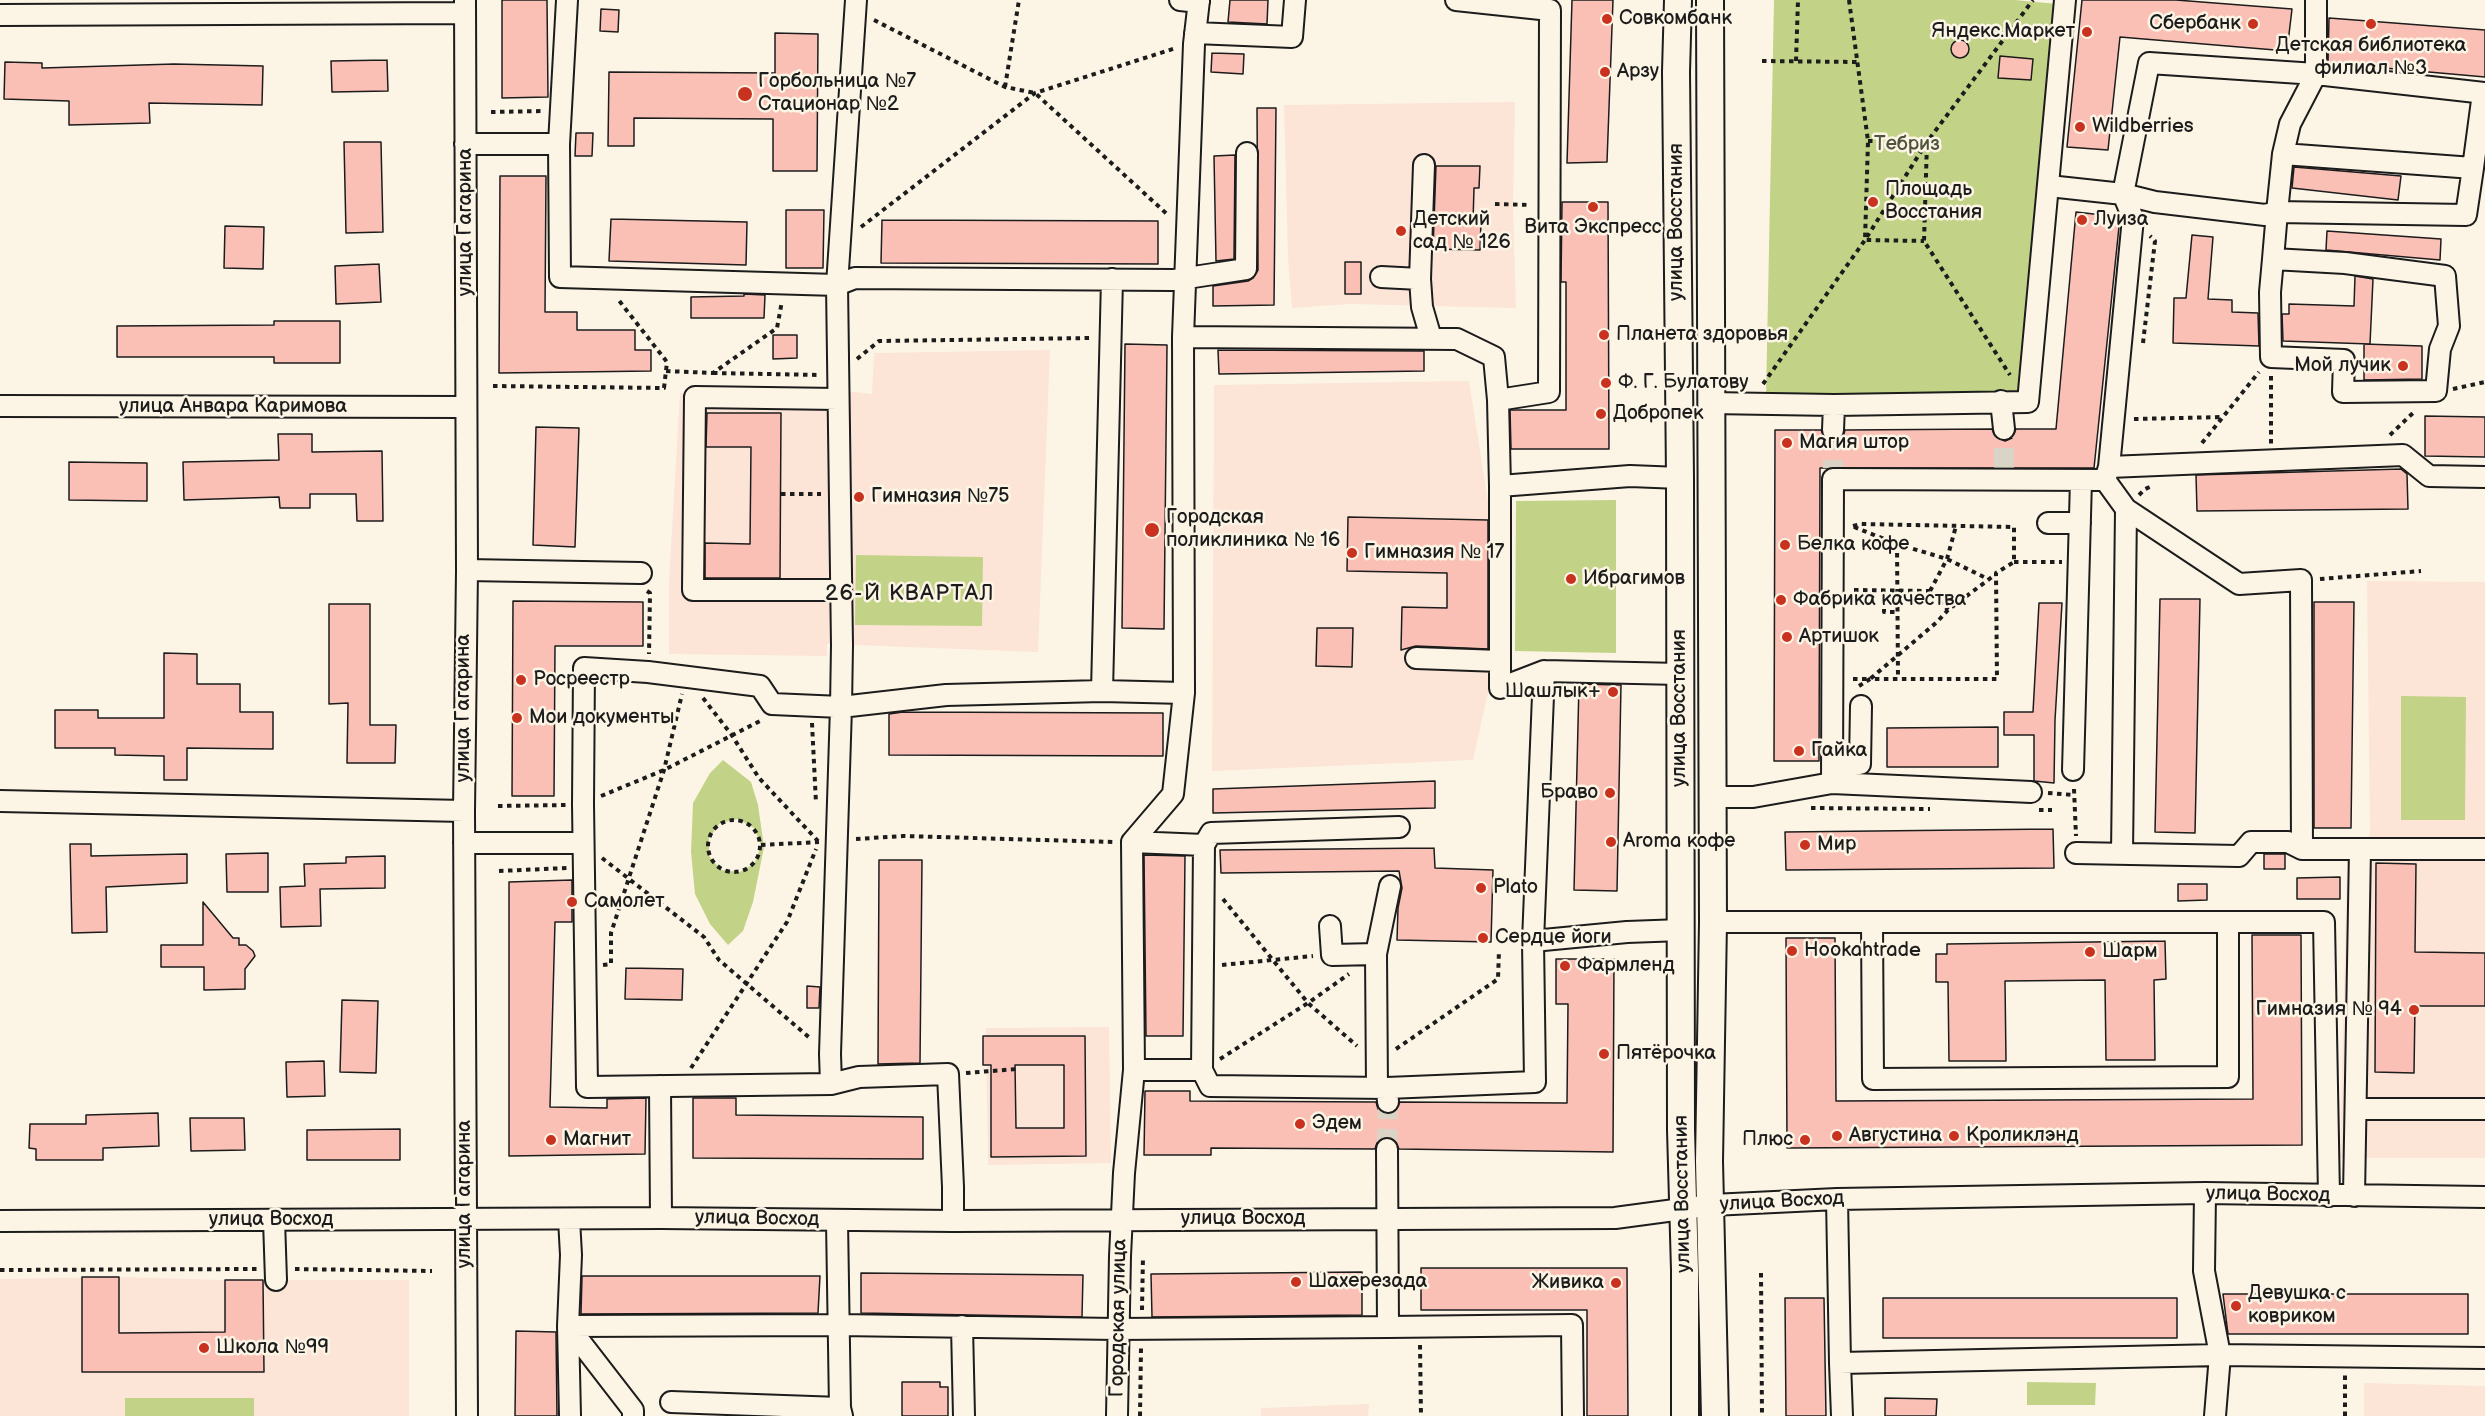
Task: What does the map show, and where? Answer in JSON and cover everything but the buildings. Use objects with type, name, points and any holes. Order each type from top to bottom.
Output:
[{"type":"main road","name":"улица Восстания","points":[[1678,0],[1676,106],[1685,1416]]},
{"type":"main road","name":"улица Восстания","points":[[1710,0],[1713,922],[1709,1161],[1712,1205],[1715,1416]]},
{"type":"street","points":[[567,0],[558,144],[560,277],[837,285],[855,278],[1186,279],[1246,269],[1247,153]]},
{"type":"street","points":[[1195,39],[1292,37],[1296,0]]},
{"type":"street","points":[[1456,0],[1550,10],[1549,392],[1498,400]]},
{"type":"street","points":[[1710,403],[1834,405],[2028,402],[2065,0]]},
{"type":"street","points":[[2273,259],[2346,263],[2445,276],[2449,326],[2440,349],[2436,391],[2343,392],[2344,360],[2271,357],[2270,292],[2277,212],[2283,154],[2290,124],[2316,74],[2316,0]]},
{"type":"street","points":[[1131,842],[1173,795],[1184,693],[1184,337],[1195,39],[1192,1]]},
{"type":"street","points":[[0,15],[465,7]]},
{"type":"street","name":"улица Гагарина","points":[[465,7],[467,570],[464,843],[467,1416]]},
{"type":"street","points":[[831,1084],[827,841],[841,707],[837,285],[860,8]]},
{"type":"street","points":[[2049,186],[2123,194],[2155,202],[2265,215],[2277,212],[2466,215],[2484,93],[2316,74],[2149,63],[2123,194],[2133,218],[2107,473],[2126,509],[2122,854]]},
{"type":"street","points":[[465,144],[558,144]]},
{"type":"street","points":[[2283,154],[2474,168]]},
{"type":"street","points":[[1424,165],[1420,279],[1422,307],[1431,338]]},
{"type":"street","points":[[1381,277],[1420,279]]},
{"type":"street","points":[[1102,691],[1112,279]]},
{"type":"street","points":[[1184,337],[1457,339],[1494,357],[1498,400],[1500,486],[1500,688],[1544,671],[1680,674]]},
{"type":"street","points":[[838,399],[695,398],[693,590],[841,590]]},
{"type":"street","points":[[2001,401],[2004,429]]},
{"type":"street","points":[[1833,430],[1834,405]]},
{"type":"street","name":"улица Анвара Каримова","points":[[0,406],[466,407]]},
{"type":"street","points":[[1832,773],[1833,474],[2004,474],[2081,480],[2107,473],[2185,464],[2403,455],[2429,476],[2485,477]]},
{"type":"street","points":[[1500,486],[1630,476],[1680,478]]},
{"type":"street","points":[[2073,770],[2081,480]]},
{"type":"street","points":[[2126,509],[2239,584],[2301,580],[2302,849]]},
{"type":"street","points":[[2048,523],[2080,523]]},
{"type":"street","points":[[467,570],[632,572]]},
{"type":"street","points":[[1416,658],[1500,661]]},
{"type":"street","points":[[952,1221],[953,1187],[948,1074],[860,1077],[831,1084],[587,1087],[583,868],[584,668],[648,672],[760,686],[772,704],[841,707],[946,695],[1102,691],[1184,693]]},
{"type":"street","points":[[1399,827],[1211,833],[1204,846],[1202,1070],[1210,1086],[1384,1093],[1535,1082],[1533,941],[1544,671]]},
{"type":"street","points":[[1713,797],[1753,797],[1860,764],[1857,698]]},
{"type":"street","points":[[1832,773],[2029,801]]},
{"type":"street","points":[[0,801],[464,811]]},
{"type":"street","points":[[1131,842],[1204,846]]},
{"type":"street","name":"Городская улица","points":[[1117,1416],[1117,1329],[1122,1220],[1134,1071],[1131,842]]},
{"type":"street","points":[[2076,853],[2239,856],[2251,842],[2288,842],[2302,849],[2485,849]]},
{"type":"street","points":[[464,843],[583,843]]},
{"type":"street","points":[[2354,1196],[2360,849]]},
{"type":"street","points":[[1384,1093],[1377,1062],[1376,954],[1390,886]]},
{"type":"street","points":[[1713,922],[2324,922],[2328,1196]]},
{"type":"street","points":[[1872,923],[1873,1079],[2228,1077],[2228,923]]},
{"type":"street","points":[[1330,926],[1332,955],[1376,954]]},
{"type":"street","points":[[1533,941],[1627,932],[1682,930]]},
{"type":"street","points":[[1134,1071],[1202,1070]]},
{"type":"street","points":[[661,1218],[669,1086]]},
{"type":"street","points":[[2356,1109],[2485,1108]]},
{"type":"street","points":[[1387,1149],[1388,1327]]},
{"type":"street","points":[[2205,1193],[2204,1271],[2220,1355],[2215,1416]]},
{"type":"street","name":"улица Восход","points":[[0,1221],[1615,1218],[1712,1205],[1837,1199],[2205,1193],[2485,1197]]},
{"type":"street","points":[[1837,1199],[1842,1416]]},
{"type":"street","points":[[568,1219],[571,1255],[567,1326],[570,1416]]},
{"type":"street","points":[[274,1220],[276,1274]]},
{"type":"street","points":[[671,1402],[760,1411],[841,1412],[837,1221]]},
{"type":"street","points":[[567,1326],[839,1325],[1117,1329],[1572,1325],[1573,1416]]},
{"type":"street","points":[[567,1326],[633,1410],[633,1416]]},
{"type":"street","points":[[962,1326],[964,1416]]},
{"type":"street","points":[[1840,1363],[2220,1355],[2485,1358]]},
{"type":"path","points":[[1005,87],[1019,0]]},
{"type":"path","points":[[1796,61],[1798,0]]},
{"type":"path","points":[[1849,0],[1868,141],[1865,240]]},
{"type":"path","points":[[1759,390],[1865,240],[1927,142],[2032,0]]},
{"type":"path","points":[[860,8],[1005,87],[1035,93],[1173,219]]},
{"type":"path","points":[[840,242],[1035,93],[1174,48],[1195,39]]},
{"type":"path","points":[[1762,61],[1857,62]]},
{"type":"path","points":[[491,112],[560,111]]},
{"type":"path","points":[[1868,141],[1927,142]]},
{"type":"path","points":[[1927,142],[1924,241],[2014,381],[2003,381]]},
{"type":"path","points":[[1496,204],[1550,204]]},
{"type":"path","points":[[2133,218],[2155,242],[2142,348]]},
{"type":"path","points":[[1865,240],[1924,241]]},
{"type":"path","points":[[493,386],[664,388],[667,363],[601,278]]},
{"type":"path","points":[[712,374],[777,328],[785,283]]},
{"type":"path","points":[[666,371],[712,374],[838,375],[879,341],[1110,338]]},
{"type":"path","points":[[2185,464],[2271,357]]},
{"type":"path","points":[[2271,357],[2272,460]]},
{"type":"path","points":[[2368,456],[2436,391],[2485,382]]},
{"type":"path","points":[[2135,407],[2134,419],[2223,417]]},
{"type":"path","points":[[781,494],[812,494]]},
{"type":"path","points":[[1988,579],[1947,559],[1897,544],[1853,526],[1861,524],[2014,527],[2014,562]]},
{"type":"path","points":[[1930,591],[1947,559],[1956,526]]},
{"type":"path","points":[[1897,544],[1898,678]]},
{"type":"path","points":[[1857,698],[1870,679],[1948,610],[1996,573],[2014,562],[2079,562]]},
{"type":"path","points":[[2301,580],[2421,571]]},
{"type":"path","points":[[632,572],[650,593],[648,672]]},
{"type":"path","points":[[1853,679],[1997,679],[1996,573]]},
{"type":"path","points":[[1854,590],[1930,591],[1948,610]]},
{"type":"path","points":[[1884,600],[1884,612],[1898,612]]},
{"type":"path","points":[[686,676],[731,734],[759,778],[827,841]]},
{"type":"path","points":[[584,965],[611,964],[611,933],[664,770],[686,676]]},
{"type":"path","points":[[498,806],[583,804],[664,770],[766,718]]},
{"type":"path","points":[[812,721],[817,809]]},
{"type":"path","points":[[2073,770],[2076,853]]},
{"type":"path","points":[[2029,801],[2074,795]]},
{"type":"path","points":[[2029,801],[2052,810]]},
{"type":"path","points":[[1801,808],[1932,809]]},
{"type":"path","points":[[738,819],[754,828],[761,845],[755,863],[740,872],[721,870],[709,856],[709,838],[720,823],[738,819]]},
{"type":"path","points":[[818,831],[827,841]]},
{"type":"path","points":[[761,845],[903,836],[1131,842]]},
{"type":"path","points":[[669,1086],[746,985],[787,921],[827,841]]},
{"type":"path","points":[[583,843],[704,937],[719,960],[830,1054]]},
{"type":"path","points":[[498,871],[583,868]]},
{"type":"path","points":[[1204,875],[1308,1003],[1377,1062],[1498,979],[1499,950]]},
{"type":"path","points":[[1202,1070],[1308,1003],[1376,954]]},
{"type":"path","points":[[1203,967],[1332,955]]},
{"type":"path","points":[[948,1074],[1017,1070]]},
{"type":"path","points":[[0,1270],[172,1267],[276,1274],[432,1270]]},
{"type":"path","points":[[1761,1273],[1762,1416]]},
{"type":"path","points":[[1420,1327],[1421,1416]]},
{"type":"path","points":[[2344,1416],[2345,1357]]},
{"type":"shaded area","name":"Детский сад № 126","points":[[1515,102],[1513,205],[1516,308],[1350,304],[1292,308],[1288,258],[1284,105]]},
{"type":"shaded area","name":"Гимназия №75","points":[[1050,350],[1038,652],[827,644],[827,656],[669,654],[669,581],[680,393],[838,390],[872,394],[874,353]]},
{"type":"shaded area","name":"Гимназия № 17","points":[[1469,381],[1491,520],[1489,688],[1473,760],[1212,771],[1214,385]]},
{"type":"shaded area","name":"Гимназия № 94","points":[[2367,581],[2485,582],[2485,1158],[2340,1158],[2347,862],[2352,849],[2370,835]]},
{"type":"shaded area","points":[[1109,1027],[1111,1163],[988,1165],[986,1028]]},
{"type":"shaded area","name":"Школа №99","points":[[119,1277],[225,1280],[409,1280],[409,1416],[0,1416],[0,1279]]},
{"type":"shaded area","points":[[2364,1383],[2485,1386],[2485,1416],[2364,1416]]},
{"type":"shaded area","points":[[1369,1404],[1368,1416],[1261,1416],[1261,1408]]},
{"type":"green space","name":"Тебриз","points":[[1774,0],[2015,0],[2057,4],[2022,395],[1766,397]]},
{"type":"green space","points":[[1616,500],[1616,653],[1515,651],[1516,501]]},
{"type":"green space","points":[[856,555],[983,557],[982,626],[855,625]]},
{"type":"green space","points":[[2401,696],[2466,697],[2465,820],[2401,820]]},
{"type":"green space","points":[[723,760],[751,782],[758,805],[764,847],[753,902],[743,931],[728,945],[710,924],[695,894],[691,852],[693,803],[710,773]],"holes":[[[738,819],[754,828],[761,845],[755,863],[740,872],[721,870],[709,856],[709,838],[720,823]]]},
{"type":"green space","points":[[2027,1382],[2096,1383],[2095,1405],[2027,1405]]},
{"type":"green space","points":[[125,1398],[254,1398],[254,1416],[125,1416]]},
{"type":"tunnel","points":[[2004,429],[2004,468]]},
{"type":"tunnel","points":[[1833,430],[1833,468]]},
{"type":"tunnel","points":[[1387,1149],[1388,1102]]},
{"type":"place","name":"Совкомбанк","points":[[1607,19]]},
{"type":"place","name":"Сбербанк","points":[[2253,24]]},
{"type":"place","name":"Детская библиотека филиал №3","points":[[2371,24]]},
{"type":"place","name":"Яндекс.Маркет","points":[[2087,32]]},
{"type":"place","name":"Арзу","points":[[1605,72]]},
{"type":"place","name":"Горбольница №7 Стационар №2","points":[[745,94]]},
{"type":"place","name":"Wildberries","points":[[2080,127]]},
{"type":"place","name":"Площадь Восстания","points":[[1873,202]]},
{"type":"place","name":"Вита Экспресс","points":[[1593,207]]},
{"type":"place","name":"Луиза","points":[[2082,220]]},
{"type":"place","name":"Детский сад № 126","points":[[1401,231]]},
{"type":"place","name":"Планета здоровья","points":[[1604,335]]},
{"type":"place","name":"Мой лучик","points":[[2403,366]]},
{"type":"place","name":"Ф. Г. Булатову","points":[[1606,383]]},
{"type":"place","name":"Добропек","points":[[1601,414]]},
{"type":"place","name":"Магия штор","points":[[1787,443]]},
{"type":"place","name":"Гимназия №75","points":[[859,497]]},
{"type":"place","name":"Городская поликлиника № 16","points":[[1152,530]]},
{"type":"place","name":"Белка кофе","points":[[1785,545]]},
{"type":"place","name":"Гимназия № 17","points":[[1352,553]]},
{"type":"place","name":"Ибрагимов","points":[[1571,579]]},
{"type":"place","name":"Фабрика качества","points":[[1781,600]]},
{"type":"place","name":"Артишок","points":[[1787,637]]},
{"type":"place","name":"Росреестр","points":[[521,680]]},
{"type":"place","name":"Шашлык+","points":[[1613,692]]},
{"type":"place","name":"Мои документы","points":[[517,718]]},
{"type":"place","name":"Гайка","points":[[1799,751]]},
{"type":"place","name":"Браво","points":[[1610,793]]},
{"type":"place","name":"Aroma кофе","points":[[1611,842]]},
{"type":"place","name":"Мир","points":[[1805,845]]},
{"type":"place","name":"Plato","points":[[1481,888]]},
{"type":"place","name":"Самолет","points":[[572,902]]},
{"type":"place","name":"Сердце йоги","points":[[1483,938]]},
{"type":"place","name":"Hookahtrade","points":[[1792,951]]},
{"type":"place","name":"Шарм","points":[[2090,952]]},
{"type":"place","name":"Фармленд","points":[[1565,966]]},
{"type":"place","name":"Гимназия № 94","points":[[2414,1010]]},
{"type":"place","name":"Пятёрочка","points":[[1604,1054]]},
{"type":"place","name":"Эдем","points":[[1300,1124]]},
{"type":"place","name":"Августина","points":[[1837,1136]]},
{"type":"place","name":"Кроликлэнд","points":[[1954,1136]]},
{"type":"place","name":"Магнит","points":[[551,1140]]},
{"type":"place","name":"Плюс","points":[[1805,1140]]},
{"type":"place","name":"Шахерезада","points":[[1296,1282]]},
{"type":"place","name":"Живика","points":[[1616,1283]]},
{"type":"place","name":"Девушка с ковриком","points":[[2236,1306]]},
{"type":"place","name":"Школа №99","points":[[204,1348]]},
{"type":"district","name":"26-Й КВАРТАЛ","points":[[910,594]]}]
